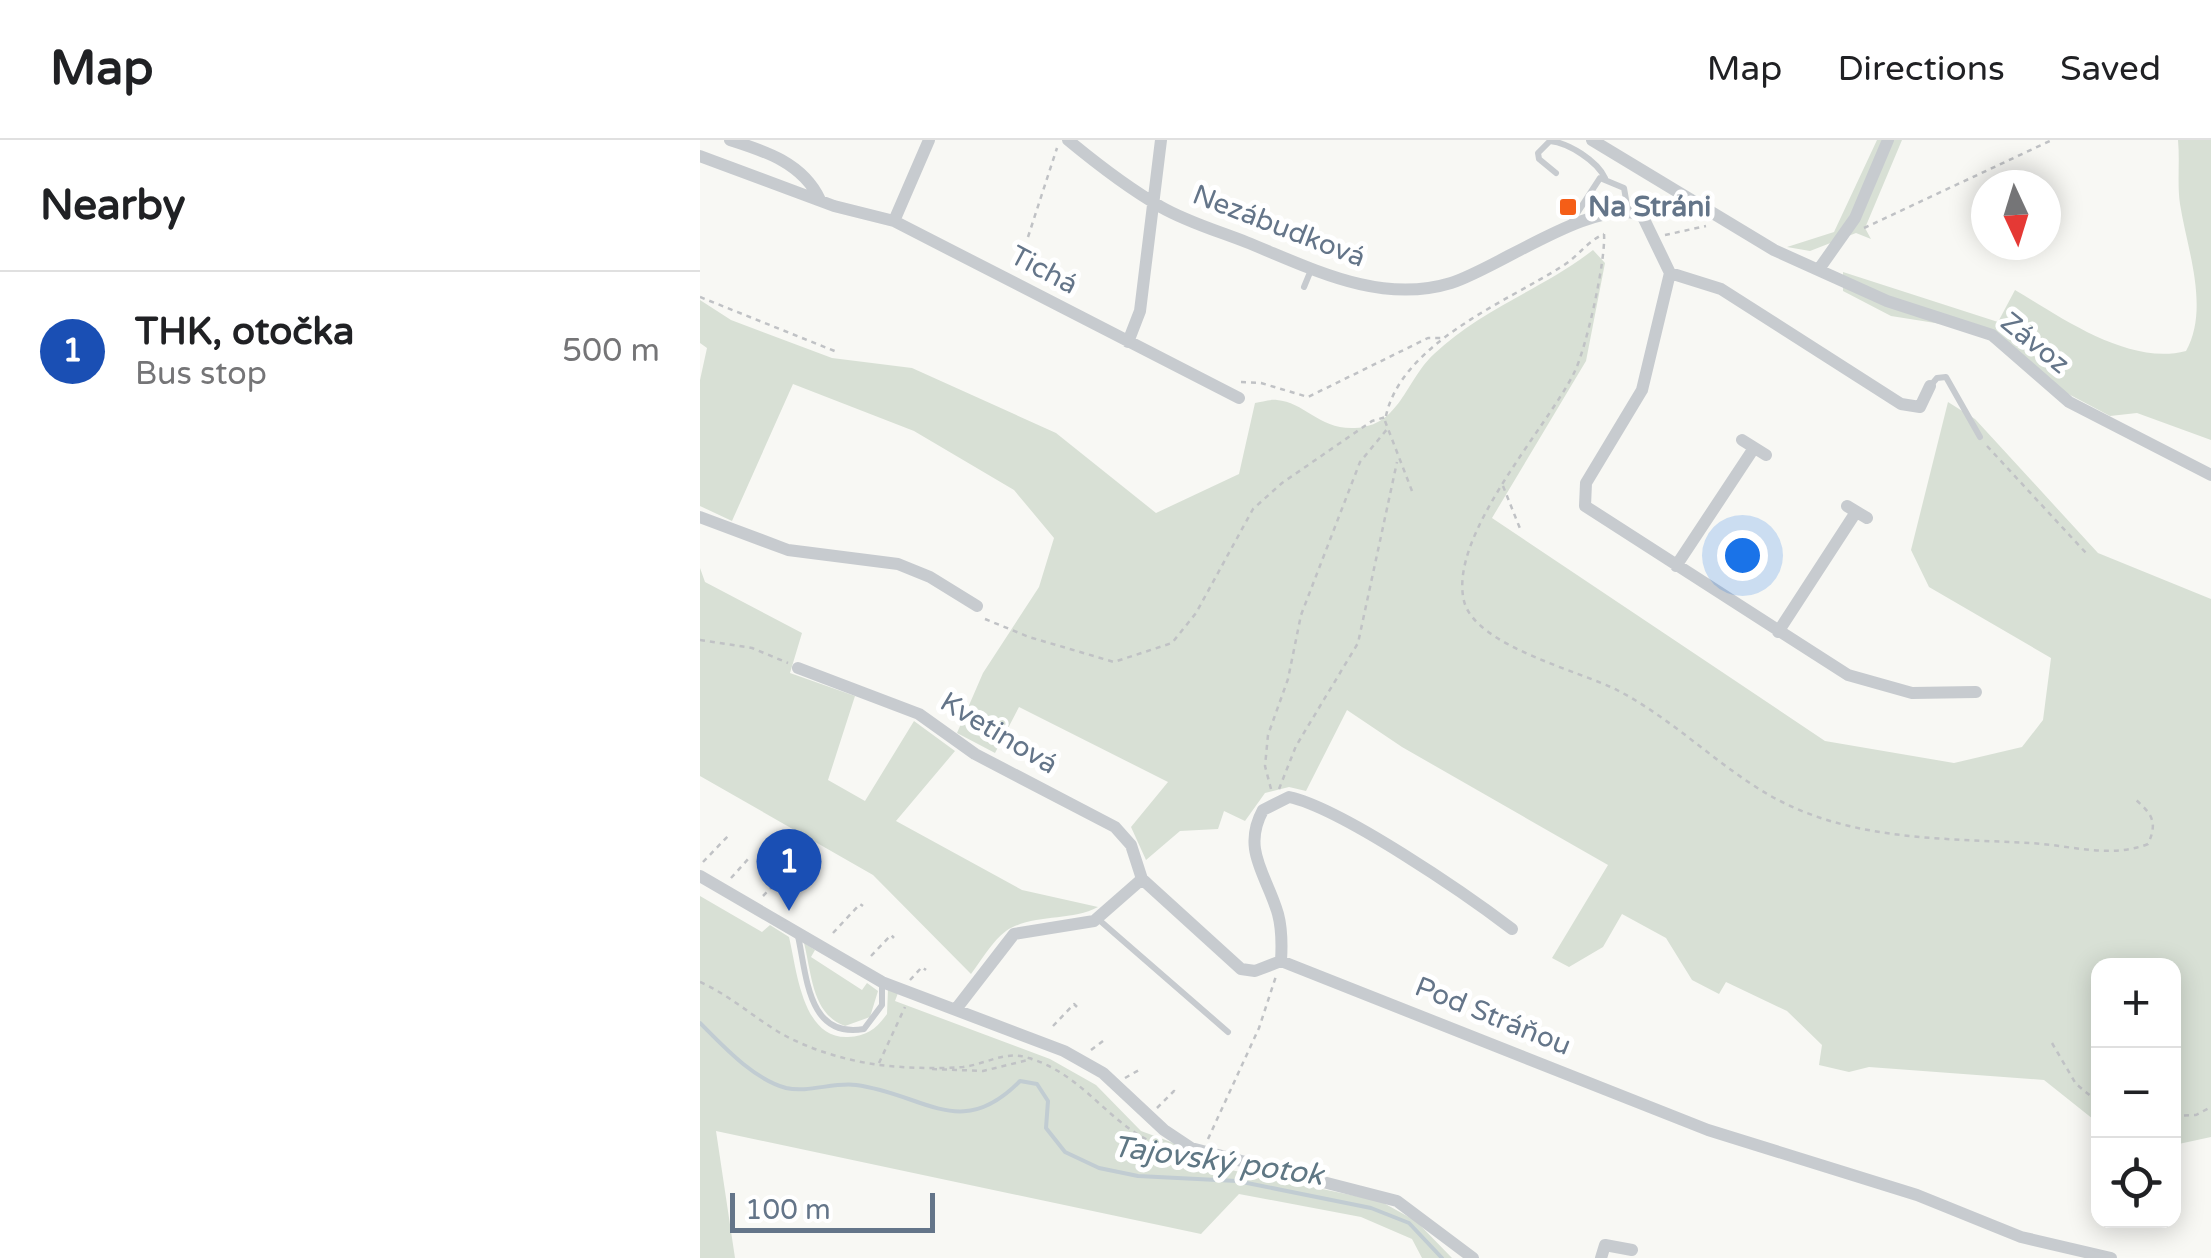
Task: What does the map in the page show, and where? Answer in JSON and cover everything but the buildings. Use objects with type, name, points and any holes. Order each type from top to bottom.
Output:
[{"type":"street","points":[[730,140],[780,157],[810,184],[820,200]]},
{"type":"street","points":[[894,221],[930,140]]},
{"type":"street","name":"Nezábudková","points":[[1068,140],[1155,204],[1312,268],[1375,288],[1425,289],[1473,276],[1541,236],[1628,212]]},
{"type":"street","points":[[1128,342],[1140,311],[1161,140]]},
{"type":"street","name":"Závoz","points":[[1592,140],[1774,250],[1886,301],[1992,335],[2069,402],[2211,475]]},
{"type":"street","points":[[1819,269],[1844,234],[1888,140]]},
{"type":"street","name":"Tichá","points":[[700,156],[820,200],[894,221],[1239,398]]},
{"type":"street","points":[[1628,212],[1647,220],[1659,237],[1670,273],[1642,390],[1586,483],[1583,498],[1590,511],[1778,632],[1870,684],[1936,696],[1976,692]]},
{"type":"street","points":[[1670,273],[1711,284],[1890,399],[1912,408],[1924,404],[1930,386]]},
{"type":"street","points":[[1676,566],[1754,448]]},
{"type":"street","points":[[1778,632],[1857,512]]},
{"type":"street","points":[[700,517],[788,550],[914,569],[977,606]]},
{"type":"street","name":"Kvetinová","points":[[798,668],[897,703],[976,754],[1116,827],[1131,845],[1142,879],[1241,969],[1255,970],[1281,961]]},
{"type":"street","points":[[1281,961],[1278,914],[1254,856],[1252,840],[1263,810],[1274,800],[1304,800],[1455,888],[1512,928]]},
{"type":"street","points":[[701,870],[882,982],[1037,1040],[1103,1074],[1164,1130],[1213,1156],[1398,1201],[1473,1258]]},
{"type":"street","points":[[956,1009],[1014,934],[1098,918],[1142,879]]},
{"type":"street","name":"Pod Stráňou","points":[[1281,961],[1708,1130],[1917,1195],[2022,1237],[2111,1258]]},
{"type":"street","points":[[1602,1249],[1632,1250]]},
{"type":"lane","points":[[1556,173],[1538,159],[1538,153],[1550,141],[1562,142],[1624,188],[1628,212]]},
{"type":"lane","points":[[1569,226],[1593,186],[1606,178]]},
{"type":"lane","points":[[1304,287],[1312,268]]},
{"type":"lane","points":[[1930,386],[1937,378],[1946,378],[1980,437]]},
{"type":"lane","points":[[1912,408],[1932,414]]},
{"type":"lane","points":[[1098,918],[1228,1032]]},
{"type":"lane","points":[[796,930],[815,1010],[825,1024],[845,1032],[864,1028],[882,1005],[882,982]]},
{"type":"path","points":[[1028,237],[1060,140]]},
{"type":"path","points":[[1844,234],[2052,140]]},
{"type":"path","points":[[1647,220],[1688,201]]},
{"type":"path","points":[[1602,218],[1604,234],[1584,353],[1479,524],[1467,566],[1464,602],[1474,616],[1525,653],[1593,679],[1646,706],[1760,789],[1857,830],[2062,845],[2123,854],[2148,844],[2155,828],[2152,814],[2135,799]]},
{"type":"path","points":[[1659,237],[1723,222]]},
{"type":"path","points":[[1412,491],[1397,460],[1386,417],[1412,371],[1443,338],[1500,298],[1562,267],[1591,240],[1604,234]]},
{"type":"path","points":[[700,297],[837,352]]},
{"type":"path","points":[[1223,390],[1244,381],[1261,382],[1276,391],[1308,397],[1428,338],[1443,338]]},
{"type":"path","points":[[977,606],[980,616],[1006,630],[1114,662],[1172,643],[1196,613],[1253,509],[1282,482],[1372,421],[1386,417]]},
{"type":"path","points":[[1274,800],[1265,766],[1268,735],[1288,679],[1301,616],[1360,462],[1388,428]]},
{"type":"path","points":[[1980,437],[2086,552]]},
{"type":"path","points":[[1274,800],[1296,746],[1358,643],[1397,460]]},
{"type":"path","points":[[1503,484],[1521,531]]},
{"type":"path","points":[[700,640],[752,648],[798,668]]},
{"type":"path","points":[[701,870],[729,835]]},
{"type":"path","points":[[730,879],[750,858]]},
{"type":"path","points":[[762,897],[775,884]]},
{"type":"path","points":[[833,933],[860,904],[863,906]]},
{"type":"path","points":[[871,956],[891,935],[894,938]]},
{"type":"path","points":[[1206,1146],[1259,1028],[1281,961]]},
{"type":"path","points":[[910,980],[922,966],[926,970]]},
{"type":"path","points":[[700,982],[804,1045],[878,1065],[984,1071],[1034,1059]]},
{"type":"path","points":[[878,1065],[906,1004]]},
{"type":"path","points":[[1053,1026],[1074,1004],[1077,1007]]},
{"type":"path","points":[[1090,1052],[1108,1038]]},
{"type":"path","points":[[2052,1043],[2076,1084],[2091,1096]]},
{"type":"path","points":[[924,1068],[964,1067],[1008,1053],[1034,1059],[1079,1082],[1135,1134],[1168,1148]]},
{"type":"path","points":[[1124,1080],[1139,1070]]},
{"type":"path","points":[[1156,1109],[1174,1091],[1178,1095]]},
{"type":"path","points":[[2181,1116],[2196,1116],[2211,1108]]},
{"type":"shaded area","points":[[1877,140],[1902,140],[1865,228],[1871,239],[1856,233],[1810,251],[1787,247],[1834,232]]},
{"type":"shaded area","points":[[2178,140],[2211,140],[2211,440],[2137,413],[2110,416],[2057,388],[1973,329],[1891,316],[1843,291],[1843,272],[1998,322],[2015,290],[2075,326],[2119,346],[2164,354],[2186,351],[2193,334],[2196,297],[2180,204]]},
{"type":"shaded area","points":[[1593,250],[1605,263],[1586,361],[1492,518],[1825,741],[1954,763],[2022,747],[2043,720],[2051,658],[1929,587],[1911,550],[1948,402],[1975,419],[2098,553],[2211,599],[2211,1137],[2181,1143],[2181,958],[2091,958],[2091,1117],[2044,1080],[1869,1067],[1849,1072],[1819,1065],[1822,1045],[1787,1011],[1726,982],[1719,994],[1692,980],[1666,938],[1622,914],[1603,947],[1569,967],[1552,958],[1608,865],[1402,747],[1347,710],[1306,791],[1289,787],[1265,793],[1245,821],[1224,811],[1218,829],[1180,831],[1146,860],[1131,827],[1168,782],[1019,707],[995,753],[957,733],[983,673],[1039,587],[1054,538],[1014,490],[914,431],[793,384],[732,521],[700,506],[700,380],[707,348],[700,343],[700,300],[731,320],[832,358],[912,368],[1056,433],[1156,513],[1239,474],[1255,403],[1287,402],[1332,425],[1370,425],[1392,411],[1424,365],[1452,338]]},
{"type":"shaded area","points":[[700,568],[705,582],[802,633],[790,673],[855,696],[828,780],[865,801],[914,721],[955,751],[896,821],[1022,890],[1098,907],[1076,915],[1017,925],[996,940],[971,974],[873,875],[700,776]]},
{"type":"shaded area","points":[[700,896],[762,932],[770,925],[789,937],[804,1000],[820,1027],[833,1035],[855,1036],[875,1028],[887,1014],[888,989],[898,993],[895,1001],[1050,1059],[1096,1085],[1141,1131],[1228,1163],[1226,1169],[1380,1201],[1416,1221],[1452,1258],[1422,1258],[1412,1239],[1361,1217],[1239,1194],[1201,1234],[716,1131],[735,1258],[700,1258]]},
{"type":"shaded area","points":[[804,943],[815,950],[811,957],[862,990],[867,983],[878,991],[870,1017],[845,1026],[826,1012],[815,992]]},
{"type":"waterway","name":"Tajovský potok","points":[[700,1023],[750,1070],[786,1088],[856,1085],[960,1111],[979,1109],[999,1099],[1020,1081],[1037,1084],[1048,1101],[1046,1128],[1065,1152],[1099,1168],[1138,1176],[1237,1181],[1371,1208],[1409,1223],[1442,1258]]},
{"type":"place","name":"Na Stráni","points":[[1568,207]]},
{"type":"place","name":"THK, otočka","points":[[789,911]]}]
